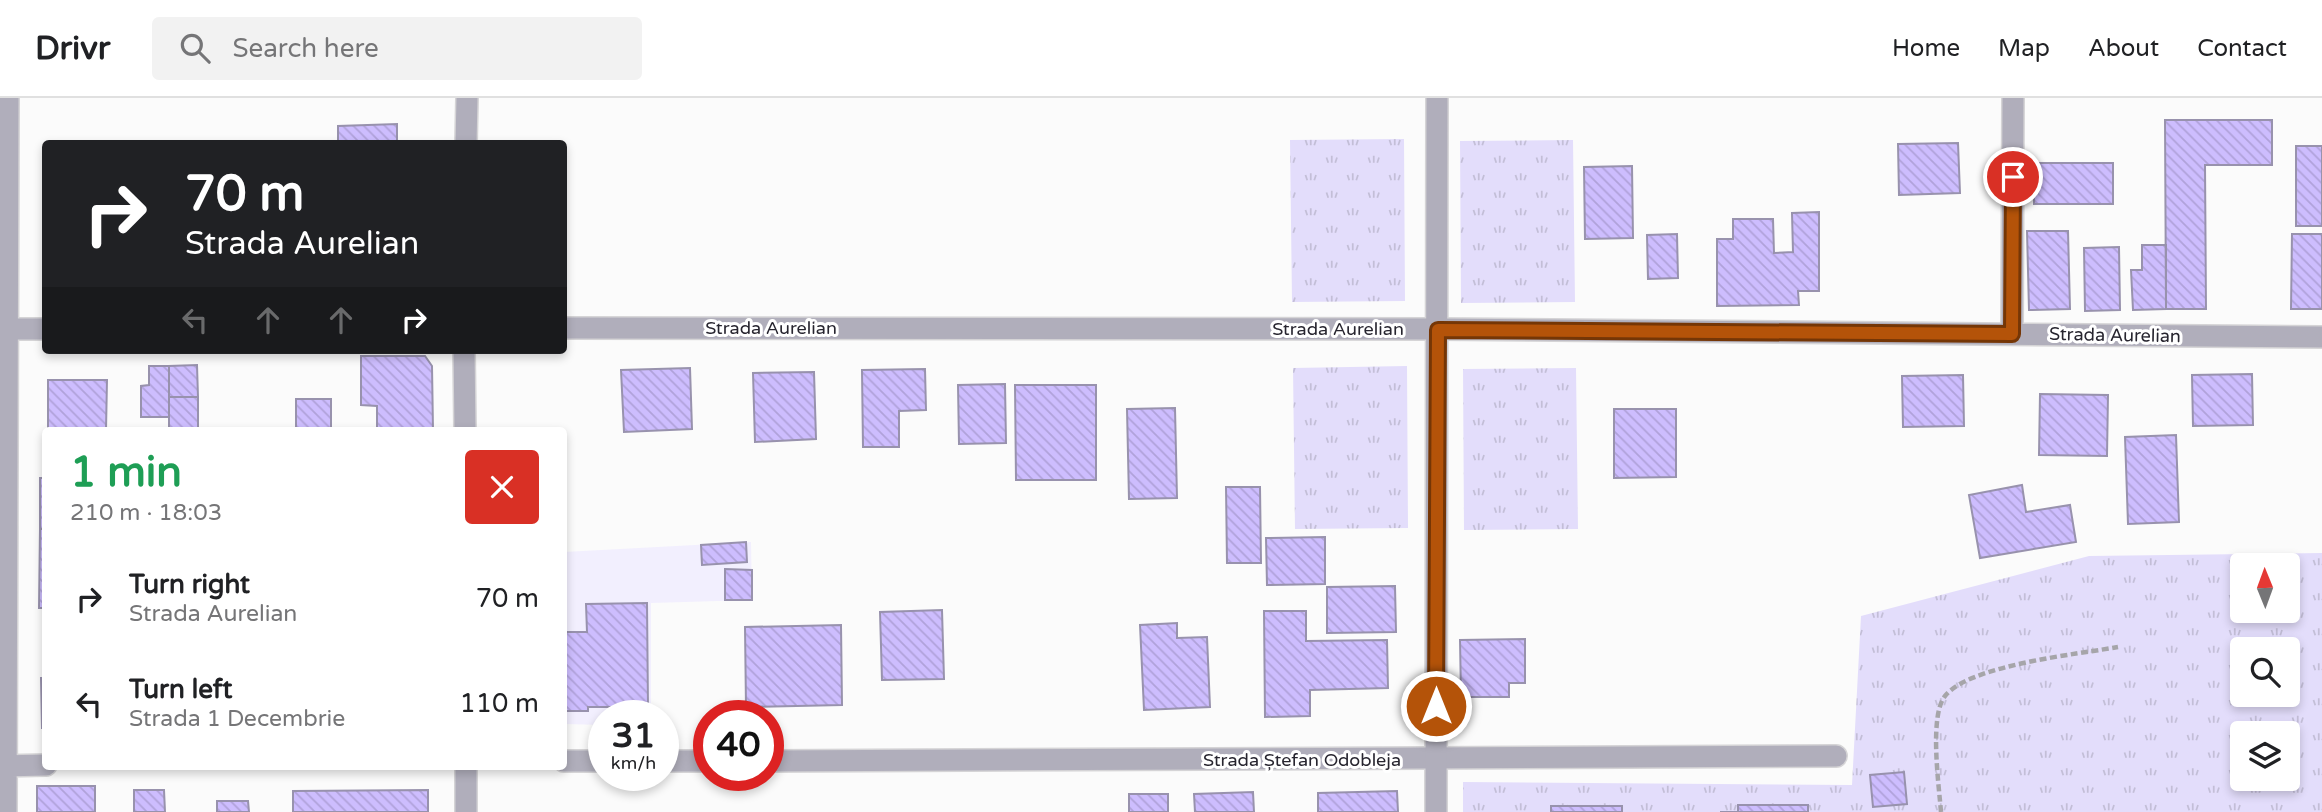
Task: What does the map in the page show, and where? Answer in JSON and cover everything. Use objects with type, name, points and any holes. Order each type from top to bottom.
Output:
[{"type":"street","points":[[6,812],[3,766],[8,98]]},
{"type":"street","points":[[466,140],[467,98]]},
{"type":"street","points":[[1436,812],[1437,98]]},
{"type":"street","points":[[2012,334],[2013,98]]},
{"type":"street","name":"Strada Aurelian","points":[[567,328],[1438,330],[2322,337]]},
{"type":"street","points":[[5,329],[42,329]]},
{"type":"street","points":[[464,354],[465,427]]},
{"type":"street","name":"Strada Ștefan Odobleja","points":[[784,761],[1436,760],[1836,756]]},
{"type":"street","points":[[567,761],[588,761]]},
{"type":"street","points":[[3,766],[42,765]]},
{"type":"street","points":[[466,770],[466,812]]},
{"type":"path","points":[[1941,812],[1937,723],[1944,697],[1960,684],[2002,668],[2118,647]]},
{"type":"shaded area","points":[[751,542],[752,600],[651,603],[651,700],[588,700],[588,725],[567,724],[567,552]]},
{"type":"green space","points":[[1404,139],[1405,301],[1292,302],[1290,140]]},
{"type":"green space","points":[[1573,140],[1575,302],[1461,303],[1460,141]]},
{"type":"green space","points":[[1407,366],[1408,528],[1295,529],[1293,368]]},
{"type":"green space","points":[[1576,368],[1578,529],[1464,530],[1463,369]]},
{"type":"green space","points":[[2300,553],[2322,553],[2322,812],[1463,812],[1463,782],[1852,785],[1861,616],[2089,556],[2230,554],[2230,623],[2300,623]]},
{"type":"building","points":[[2165,120],[2272,120],[2272,165],[2205,165],[2206,309],[2166,309]]},
{"type":"building","points":[[397,124],[397,140],[338,140],[338,126]]},
{"type":"building","points":[[1958,143],[1960,193],[1899,195],[1898,144]]},
{"type":"building","points":[[2296,146],[2322,146],[2322,226],[2296,226]]},
{"type":"building","points":[[2034,163],[2113,163],[2113,204],[2034,204]]},
{"type":"building","points":[[1632,166],[1633,238],[1585,239],[1584,167]]},
{"type":"building","points":[[1819,212],[1819,291],[1798,291],[1799,305],[1717,306],[1717,239],[1733,239],[1733,219],[1773,219],[1774,253],[1793,252],[1792,213]]},
{"type":"building","points":[[2027,231],[2068,231],[2070,309],[2029,310]]},
{"type":"building","points":[[1677,234],[1678,278],[1648,279],[1647,235]]},
{"type":"building","points":[[2292,234],[2322,234],[2322,309],[2291,309]]},
{"type":"building","points":[[2142,245],[2166,245],[2166,309],[2133,310],[2131,270],[2142,270]]},
{"type":"building","points":[[2119,247],[2120,310],[2085,311],[2084,248]]},
{"type":"building","points":[[361,356],[425,356],[432,366],[433,427],[377,427],[377,406],[361,405]]},
{"type":"building","points":[[197,365],[198,397],[169,397],[169,366]]},
{"type":"building","points":[[149,366],[169,366],[169,417],[141,417],[141,386],[149,385]]},
{"type":"building","points":[[690,368],[692,429],[624,432],[621,370]]},
{"type":"building","points":[[925,369],[926,410],[899,411],[899,447],[863,447],[862,370]]},
{"type":"building","points":[[814,372],[816,439],[755,442],[753,373]]},
{"type":"building","points":[[2252,374],[2253,425],[2193,426],[2192,375]]},
{"type":"building","points":[[1963,375],[1964,426],[1903,427],[1902,376]]},
{"type":"building","points":[[48,380],[107,380],[106,427],[48,427]]},
{"type":"building","points":[[1005,384],[1006,443],[959,444],[958,385]]},
{"type":"building","points":[[1015,385],[1096,385],[1096,480],[1016,480]]},
{"type":"building","points":[[2040,394],[2108,395],[2107,456],[2039,455]]},
{"type":"building","points":[[169,397],[198,397],[198,427],[169,427]]},
{"type":"building","points":[[296,399],[331,399],[331,427],[296,427]]},
{"type":"building","points":[[1175,408],[1177,498],[1129,499],[1127,409]]},
{"type":"building","points":[[1614,409],[1676,409],[1676,477],[1614,478]]},
{"type":"building","points":[[2176,435],[2179,522],[2128,524],[2125,437]]},
{"type":"building","points":[[40,478],[42,478],[42,529]]},
{"type":"building","points":[[2022,485],[2026,512],[2070,505],[2076,542],[1980,558],[1969,495]]},
{"type":"building","points":[[1226,487],[1260,487],[1261,563],[1227,563]]},
{"type":"building","points":[[40,529],[42,529],[42,608],[39,608]]},
{"type":"building","points":[[1325,537],[1325,584],[1267,585],[1266,538]]},
{"type":"building","points":[[746,542],[747,562],[702,565],[701,545]]},
{"type":"building","points":[[725,569],[752,570],[752,600],[725,600]]},
{"type":"building","points":[[1395,586],[1396,632],[1327,633],[1327,587]]},
{"type":"building","points":[[647,603],[648,700],[588,700],[588,711],[567,711],[567,632],[587,632],[586,604]]},
{"type":"building","points":[[942,610],[944,679],[882,680],[880,612]]},
{"type":"building","points":[[1264,611],[1306,611],[1306,641],[1387,640],[1388,688],[1310,690],[1310,716],[1265,717]]},
{"type":"building","points":[[1177,623],[1177,638],[1207,637],[1210,707],[1144,710],[1140,625]]},
{"type":"building","points":[[841,625],[842,705],[784,706],[784,700],[746,700],[745,627]]},
{"type":"building","points":[[1525,639],[1525,683],[1509,683],[1509,697],[1461,697],[1460,640]]},
{"type":"building","points":[[1904,772],[1907,804],[1873,807],[1870,775]]},
{"type":"building","points":[[37,786],[95,786],[95,812],[37,812]]},
{"type":"building","points":[[134,790],[164,790],[165,812],[134,812]]},
{"type":"building","points":[[428,790],[428,812],[293,812],[293,791]]},
{"type":"building","points":[[1397,791],[1398,812],[1318,812],[1318,793]]},
{"type":"building","points":[[1253,792],[1254,812],[1195,812],[1194,794]]},
{"type":"building","points":[[1129,794],[1168,794],[1168,812],[1129,812]]},
{"type":"building","points":[[217,801],[248,801],[249,812],[217,812]]},
{"type":"building","points":[[1738,805],[1808,805],[1808,812],[1738,812]]},
{"type":"building","points":[[1551,806],[1622,806],[1622,812],[1551,812]]},
{"type":"route","points":[[1436,706],[1438,330],[2012,334],[2013,177]]}]
